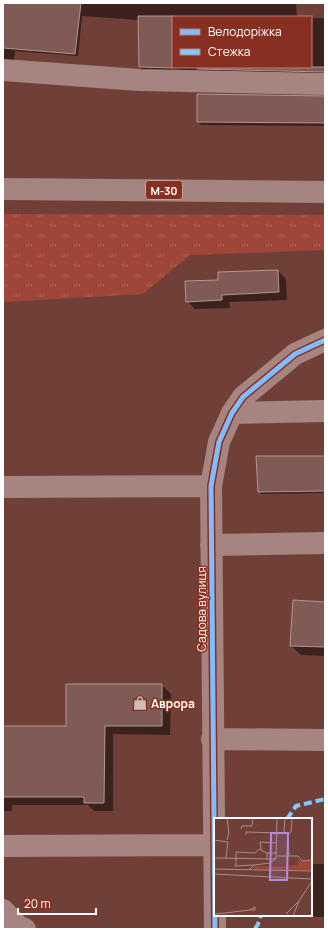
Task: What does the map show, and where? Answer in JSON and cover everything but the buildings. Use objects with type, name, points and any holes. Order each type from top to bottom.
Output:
[{"type":"highway","name":"М-30","points":[[3,188],[325,192]]},
{"type":"street","points":[[3,70],[139,80],[325,84]]},
{"type":"street","name":"Садова вулиця","points":[[214,887],[211,486],[219,442],[232,413],[243,397],[295,354],[325,340]]},
{"type":"street","points":[[232,413],[325,411]]},
{"type":"street","points":[[3,487],[211,486]]},
{"type":"street","points":[[211,545],[325,542]]},
{"type":"street","points":[[212,740],[325,740]]},
{"type":"street","points":[[3,846],[213,845]]},
{"type":"street","points":[[3,910],[18,926],[25,929]]},
{"type":"street","name":"Садова вулиця","points":[[215,916],[215,929]]},
{"type":"green space","points":[[3,214],[325,215],[325,250],[190,255],[143,294],[3,302]]},
{"type":"marked path","points":[[288,818],[296,806],[325,799]]},
{"type":"marked path","points":[[255,929],[261,916]]},
{"type":"cycle path","points":[[214,818],[211,486],[219,442],[232,413],[243,397],[295,354],[325,340]]},
{"type":"cycle path","points":[[215,916],[215,929]]},
{"type":"place","name":"Аврора","points":[[140,703]]}]
